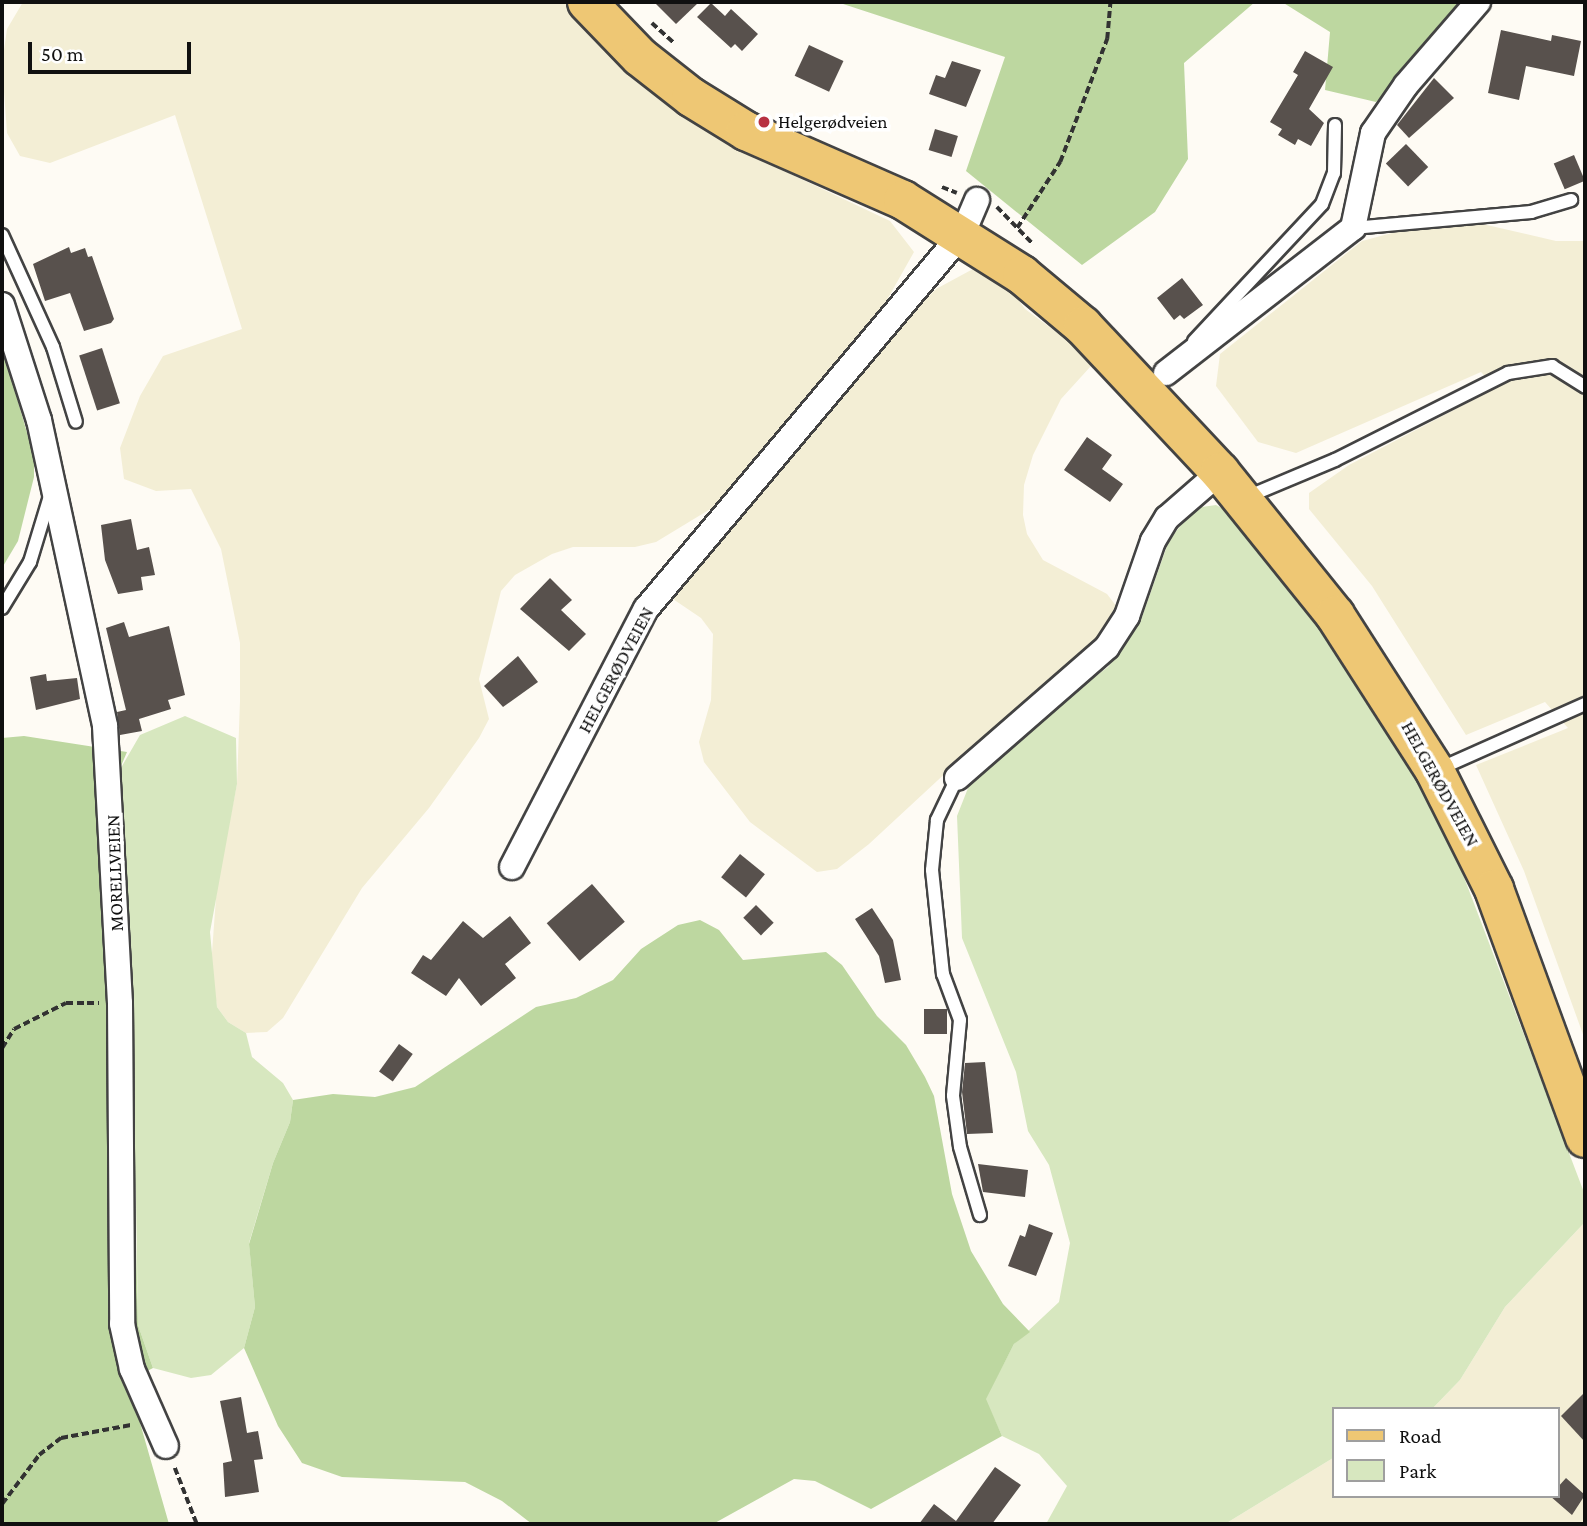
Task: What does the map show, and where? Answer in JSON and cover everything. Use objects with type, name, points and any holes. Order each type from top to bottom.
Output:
[{"type":"main road","name":"HELGERØDVEIEN","points":[[587,2],[640,57],[691,97],[746,131],[903,200],[970,217],[1083,326],[1232,486],[1335,615],[1435,771],[1494,888],[1585,1138]]},
{"type":"street","points":[[1166,373],[1189,351],[1210,340],[1353,228],[1373,133],[1406,85],[1478,2]]},
{"type":"street","name":"HELGERØDVEIEN","points":[[512,867],[646,609],[970,217]]},
{"type":"street","name":"MORELLVEIEN","points":[[2,306],[54,482],[105,726],[114,818],[120,1003],[122,1324],[132,1369],[166,1446]]},
{"type":"street","points":[[957,778],[1107,647],[1127,616],[1153,541],[1167,518],[1232,486]]},
{"type":"lane","points":[[1189,351],[1207,324],[1322,204],[1334,173],[1335,125]]},
{"type":"lane","points":[[1353,228],[1531,212],[1571,200]]},
{"type":"lane","points":[[2,235],[53,347],[76,422]]},
{"type":"lane","points":[[1232,486],[1265,486],[1335,460],[1508,373],[1552,366],[1585,387]]},
{"type":"lane","points":[[2,608],[30,562],[54,482]]},
{"type":"lane","points":[[1435,771],[1585,704]]},
{"type":"lane","points":[[957,778],[937,820],[932,870],[943,974],[960,1020],[961,1042],[954,1060],[954,1109],[960,1147],[980,1214]]},
{"type":"path","points":[[1017,228],[1060,162],[1100,61],[1110,2]]},
{"type":"path","points":[[646,18],[682,50]]},
{"type":"path","points":[[936,185],[970,217]]},
{"type":"path","points":[[2,1048],[14,1029],[66,1003],[120,1003]]},
{"type":"path","points":[[2,1504],[39,1455],[61,1438],[153,1418]]},
{"type":"path","points":[[166,1446],[197,1524]]},
{"type":"shaded area","points":[[23,2],[574,2],[695,120],[731,146],[890,221],[914,252],[883,307],[712,508],[656,542],[635,547],[573,547],[552,554],[515,575],[501,591],[479,679],[489,719],[479,738],[429,808],[362,888],[283,1018],[267,1032],[246,1033],[228,1022],[217,1007],[211,966],[217,884],[237,784],[240,701],[240,643],[221,549],[191,489],[156,491],[124,479],[120,448],[140,396],[163,356],[242,329],[175,115],[50,163],[20,156],[7,133],[2,64],[7,29]]},
{"type":"shaded area","points":[[1452,217],[1556,241],[1585,241],[1585,1040],[1524,871],[1476,765],[1568,728],[1545,702],[1466,735],[1372,586],[1309,509],[1309,493],[1349,465],[1496,388],[1481,372],[1296,453],[1258,442],[1216,386],[1220,354],[1362,241]]},
{"type":"shaded area","points":[[973,269],[994,271],[1002,277],[1025,309],[1089,356],[1091,366],[1061,399],[1033,455],[1024,485],[1023,515],[1027,534],[1043,560],[1107,594],[1120,611],[1118,621],[1053,685],[978,743],[869,844],[837,869],[817,872],[750,822],[704,762],[699,742],[711,700],[713,634],[701,618],[670,597],[892,333],[936,289]]},
{"type":"shaded area","points":[[1585,1222],[1585,1524],[1225,1524],[1332,1459],[1332,1498],[1559,1498],[1559,1407],[1434,1407],[1460,1380],[1505,1307]]},
{"type":"green space","points":[[837,2],[1255,2],[1184,63],[1188,159],[1155,212],[1082,265],[966,171],[1005,57]]},
{"type":"green space","points":[[1282,2],[1473,2],[1376,102],[1325,90],[1330,32]]},
{"type":"green space","points":[[2,346],[34,457],[34,477],[18,541],[2,568]]},
{"type":"green space","points":[[1216,505],[1233,514],[1279,560],[1404,757],[1454,851],[1585,1195],[1585,1222],[1505,1307],[1460,1380],[1434,1407],[1332,1407],[1332,1459],[1225,1524],[1046,1524],[1067,1486],[1039,1454],[1002,1436],[985,1399],[1014,1344],[1059,1302],[1070,1243],[1049,1165],[1028,1131],[1016,1072],[962,938],[957,816],[972,778],[1033,722],[1108,667],[1142,617],[1169,540],[1195,508]]},
{"type":"green space","points":[[185,716],[236,738],[237,784],[210,932],[217,1007],[228,1022],[246,1033],[252,1057],[283,1083],[293,1100],[290,1122],[273,1163],[249,1243],[255,1307],[244,1348],[211,1375],[191,1378],[153,1368],[138,1325],[136,1197],[122,1008],[118,773],[140,735]]},
{"type":"green space","points":[[24,736],[127,752],[118,773],[122,1008],[133,1114],[138,1325],[153,1368],[128,1381],[169,1524],[2,1524],[2,738]]},
{"type":"green space","points":[[700,920],[719,930],[743,960],[826,952],[842,965],[877,1016],[906,1045],[925,1077],[934,1096],[952,1194],[971,1251],[1003,1304],[1030,1332],[1014,1344],[986,1399],[1002,1436],[871,1509],[815,1481],[794,1479],[713,1524],[532,1524],[502,1501],[465,1482],[342,1477],[302,1463],[278,1426],[244,1348],[255,1307],[249,1244],[273,1163],[290,1122],[293,1100],[333,1094],[375,1097],[415,1087],[536,1007],[576,998],[613,980],[641,949],[678,925]]},
{"type":"building","points":[[654,2],[699,2],[676,24]]},
{"type":"building","points":[[711,3],[725,16],[731,9],[758,34],[742,51],[735,44],[731,48],[697,17]]},
{"type":"building","points":[[1501,30],[1551,41],[1552,35],[1581,41],[1574,76],[1526,66],[1519,100],[1488,93]]},
{"type":"building","points":[[809,45],[843,61],[829,92],[795,76]]},
{"type":"building","points":[[1305,51],[1333,67],[1309,109],[1324,123],[1311,146],[1298,139],[1295,145],[1278,135],[1282,129],[1270,122],[1298,75],[1293,72]]},
{"type":"building","points":[[952,61],[981,70],[966,107],[929,94],[936,75],[945,78]]},
{"type":"building","points":[[1434,78],[1454,98],[1409,138],[1397,125]]},
{"type":"building","points":[[935,129],[958,136],[952,157],[929,150]]},
{"type":"building","points":[[1406,144],[1428,167],[1408,186],[1386,163]]},
{"type":"building","points":[[1574,155],[1585,181],[1565,189],[1554,164]]},
{"type":"building","points":[[69,247],[71,253],[85,248],[88,257],[92,256],[114,319],[111,323],[84,331],[70,293],[45,301],[33,264]]},
{"type":"building","points":[[1182,278],[1203,305],[1184,319],[1180,315],[1174,320],[1157,298]]},
{"type":"building","points":[[102,348],[120,403],[97,411],[79,355]]},
{"type":"building","points":[[1087,437],[1112,455],[1102,469],[1123,484],[1110,502],[1064,470]]},
{"type":"building","points":[[131,519],[137,550],[149,547],[155,575],[141,577],[143,590],[118,594],[105,560],[101,525]]},
{"type":"building","points":[[550,578],[572,600],[561,610],[586,634],[569,651],[520,609]]},
{"type":"building","points":[[124,622],[129,637],[169,626],[185,695],[168,700],[171,709],[139,719],[142,731],[120,735],[117,712],[126,710],[106,628]]},
{"type":"building","points":[[518,656],[538,682],[503,707],[484,686]]},
{"type":"building","points":[[46,674],[47,681],[77,678],[80,699],[36,710],[30,677]]},
{"type":"building","points":[[740,854],[765,874],[746,897],[721,877]]},
{"type":"building","points":[[592,884],[625,922],[580,961],[547,923]]},
{"type":"building","points":[[756,905],[774,923],[761,935],[743,918]]},
{"type":"building","points":[[872,908],[893,940],[901,980],[885,983],[879,956],[855,919]]},
{"type":"building","points":[[510,916],[531,943],[505,964],[516,978],[481,1006],[459,978],[446,996],[411,973],[423,955],[431,960],[463,921],[483,938]]},
{"type":"building","points":[[924,1009],[947,1009],[947,1034],[924,1034]]},
{"type":"building","points":[[399,1044],[413,1054],[393,1081],[379,1072]]},
{"type":"building","points":[[985,1062],[993,1133],[967,1134],[962,1092],[965,1063]]},
{"type":"building","points":[[978,1164],[1028,1170],[1025,1197],[983,1192]]},
{"type":"building","points":[[1029,1224],[1053,1233],[1036,1276],[1008,1266],[1020,1235],[1025,1237]]},
{"type":"building","points":[[1585,1392],[1585,1442],[1561,1416]]},
{"type":"building","points":[[241,1397],[247,1433],[258,1431],[263,1459],[254,1460],[259,1492],[225,1497],[223,1463],[232,1461],[220,1401]]},
{"type":"building","points":[[995,1467],[1021,1485],[992,1524],[919,1524],[934,1504],[956,1521]]},
{"type":"building","points":[[1566,1478],[1585,1495],[1572,1515],[1552,1498],[1559,1498],[1559,1486]]},
{"type":"place","name":"Helgerødveien","points":[[764,122]]}]
